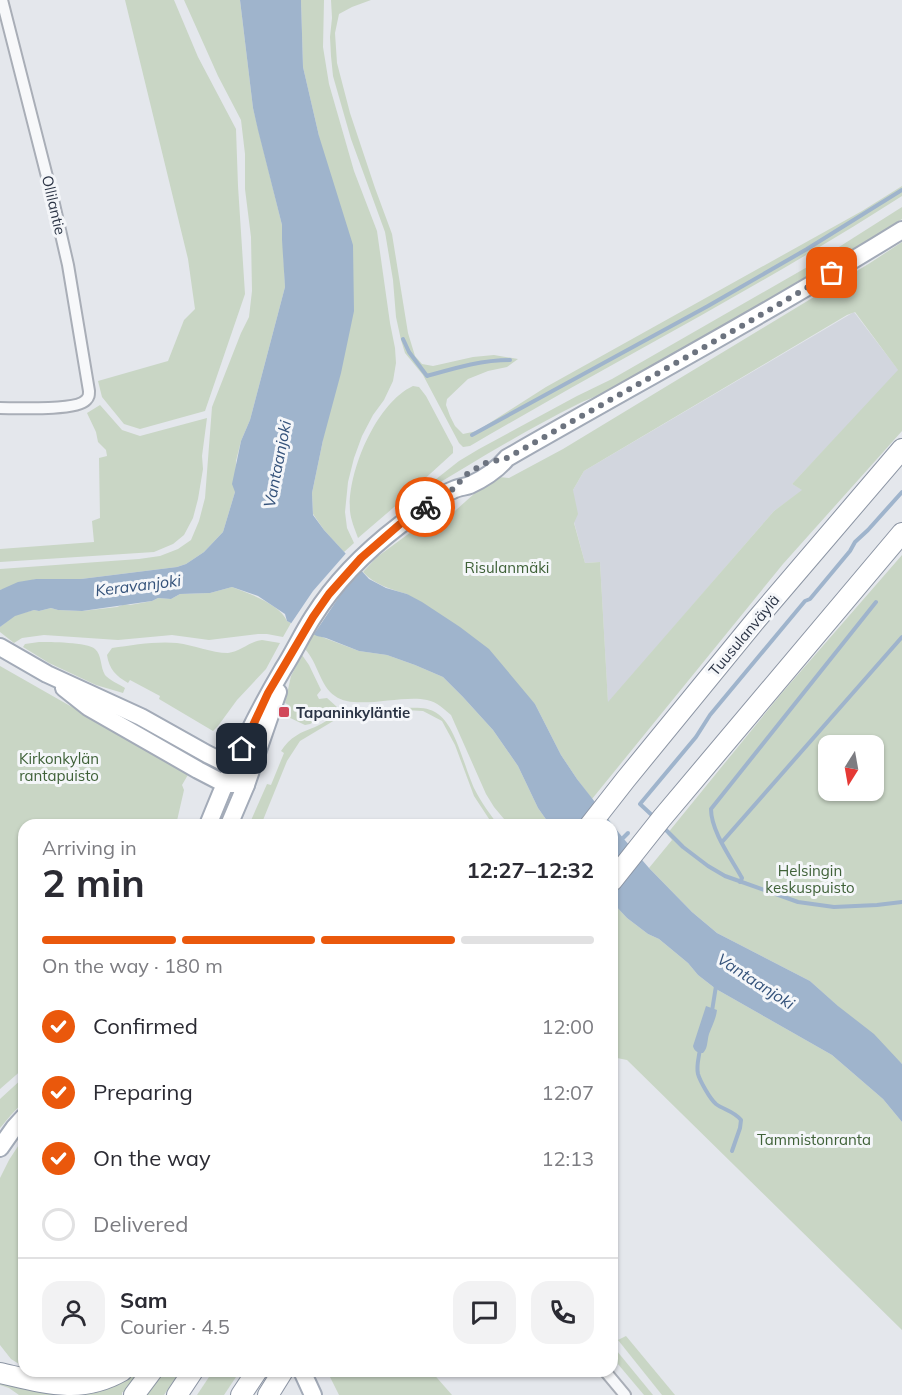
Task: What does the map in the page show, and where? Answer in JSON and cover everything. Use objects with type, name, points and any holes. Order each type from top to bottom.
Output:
[{"type":"highway","name":"Tuusulanväylä","points":[[595,819],[764,611],[902,449]]},
{"type":"highway","points":[[618,873],[902,533]]},
{"type":"highway","points":[[0,1358],[18,1374]]},
{"type":"highway","points":[[0,1373],[48,1384],[71,1386],[88,1385],[111,1377]]},
{"type":"highway","points":[[134,1395],[148,1377]]},
{"type":"highway","points":[[177,1395],[189,1377]]},
{"type":"highway","points":[[241,1395],[253,1377]]},
{"type":"main road","points":[[210,819],[268,693],[301,636],[329,594],[361,558],[385,537],[453,489],[469,485],[496,470],[507,458],[747,323],[902,230]]},
{"type":"main road","points":[[0,647],[47,674],[133,712],[233,767],[246,785]]},
{"type":"main road","points":[[232,819],[273,708],[284,668]]},
{"type":"main road","points":[[47,674],[88,706],[225,784],[246,785]]},
{"type":"main road","points":[[0,1148],[18,1124]]},
{"type":"main road","points":[[305,1377],[313,1395]]},
{"type":"street","name":"Ollilantie","points":[[0,408],[39,409],[74,405],[84,402],[89,391],[70,276],[54,204],[2,0]]},
{"type":"street","points":[[610,1377],[625,1395]]},
{"type":"shaded area","points":[[854,312],[899,371],[792,484],[803,490],[774,511],[608,703],[600,562],[585,563],[574,522],[573,490],[584,471]]},
{"type":"green space","points":[[125,0],[174,0],[198,57],[236,129],[245,294],[205,411],[140,429],[124,424],[102,397],[98,381],[168,361],[184,320],[195,309],[188,259]]},
{"type":"green space","points":[[184,0],[240,0],[253,108],[282,225],[285,287],[250,420],[241,441],[236,461],[235,492],[223,532],[204,552],[177,567],[81,579],[36,579],[0,590],[0,569],[160,556],[178,549],[191,540],[199,521],[205,498],[212,407],[249,317],[252,291],[251,237],[245,189],[245,154],[241,120],[218,76]]},
{"type":"green space","points":[[301,0],[324,0],[323,47],[329,84],[354,171],[377,231],[395,348],[396,363],[393,381],[362,436],[348,482],[345,512],[347,528],[354,543],[344,552],[313,514],[312,493],[323,440],[319,136],[303,67]]},
{"type":"green space","points":[[331,0],[371,0],[339,14],[335,33],[337,63],[350,113],[392,234],[408,333],[415,356],[422,364],[433,366],[494,355],[518,359],[507,367],[468,379],[447,399],[446,405],[450,416],[455,426],[463,434],[477,431],[546,387],[862,211],[902,186],[902,196],[741,293],[470,446],[463,447],[423,375],[405,353],[401,340],[385,232],[351,139],[333,76],[330,37]]},
{"type":"green space","points":[[902,207],[902,219],[762,304],[615,388],[538,425],[421,494],[421,491],[459,461],[479,449],[612,379],[809,266]]},
{"type":"green space","name":"Risulanmäki","points":[[902,242],[902,431],[783,564],[592,799],[561,755],[535,704],[407,594],[378,583],[363,572],[377,557],[422,524],[447,518],[484,485],[499,477],[509,478],[563,449]],"holes":[[[855,312],[898,370],[792,484],[802,490],[774,511],[608,702],[600,562],[585,563],[574,523],[578,514],[573,490],[584,471]]]},
{"type":"green space","points":[[413,386],[419,387],[426,396],[453,447],[453,453],[419,484],[412,486],[407,496],[358,538],[352,522],[350,495],[359,459],[366,441],[387,407]]},
{"type":"green space","points":[[100,405],[122,430],[140,436],[207,418],[198,499],[193,518],[184,535],[173,544],[154,552],[0,562],[0,549],[94,542],[92,521],[100,518],[99,458],[107,456],[106,450],[98,442],[87,413]]},
{"type":"green space","name":"Helsingin keskuspuisto","points":[[902,555],[902,1064],[810,981],[717,933],[692,912],[649,868],[672,840],[667,834],[781,694]]},
{"type":"green space","points":[[232,587],[278,609],[291,623],[283,637],[258,634],[209,640],[172,635],[118,640],[44,635],[22,638],[14,643],[0,632],[0,627],[15,615],[34,610],[51,608],[82,611],[117,607],[158,598],[171,599],[180,594],[210,593]]},
{"type":"green space","points":[[314,634],[359,651],[387,655],[443,677],[493,730],[518,766],[546,819],[504,819],[486,794],[451,715],[437,704],[417,699],[366,702],[344,700],[330,692],[305,649]]},
{"type":"green space","points":[[262,640],[280,643],[266,669],[237,700],[213,731],[159,699],[160,696],[130,680],[128,683],[120,678],[111,668],[107,655],[112,648],[161,643],[177,643],[228,653]]},
{"type":"green space","points":[[39,642],[77,644],[95,649],[99,654],[105,675],[125,688],[123,693],[96,685],[49,663],[23,647],[25,644]]},
{"type":"green space","points":[[302,655],[321,690],[317,695],[319,699],[327,698],[337,707],[305,725],[286,716],[289,705],[285,703],[291,676]]},
{"type":"green space","name":"Kirkonkylän rantapuisto","points":[[0,666],[72,707],[62,694],[189,773],[182,785],[184,790],[177,819],[18,819],[18,1073],[0,1089]]},
{"type":"green space","points":[[370,708],[420,708],[438,714],[450,728],[475,790],[494,819],[489,819],[474,796],[455,745],[442,721],[423,711],[406,710],[345,714],[300,741],[287,761],[263,819],[252,819],[267,784],[271,785],[284,753],[281,751],[284,746],[300,733],[340,713]]},
{"type":"green space","name":"Tammistonranta","points":[[618,908],[648,934],[659,939],[716,989],[832,1055],[883,1099],[902,1122],[902,1330],[627,1060],[618,1058]]},
{"type":"green space","points":[[18,1082],[18,1108],[0,1128],[0,1099]]},
{"type":"green space","points":[[18,1146],[18,1363],[11,1359],[0,1345],[0,1178]]},
{"type":"green space","points":[[626,1336],[675,1395],[662,1395],[618,1340]]},
{"type":"green space","points":[[618,1352],[653,1395],[644,1395],[618,1364]]},
{"type":"green space","points":[[140,1377],[127,1394],[122,1392],[122,1395],[19,1395],[0,1385],[0,1378]]},
{"type":"green space","points":[[156,1377],[176,1377],[164,1395],[143,1395]]},
{"type":"green space","points":[[209,1377],[236,1377],[224,1395],[197,1395]]},
{"type":"green space","points":[[330,1377],[436,1377],[452,1395],[339,1395]]},
{"type":"water","points":[[240,0],[301,0],[303,67],[319,136],[353,245],[354,311],[312,493],[313,515],[369,579],[422,602],[489,649],[535,704],[561,755],[608,819],[546,819],[518,766],[493,730],[443,677],[387,655],[359,651],[317,636],[287,621],[285,614],[258,596],[232,587],[210,593],[180,594],[171,599],[158,598],[152,601],[82,611],[51,608],[34,610],[15,616],[0,627],[0,590],[18,582],[36,579],[81,579],[177,567],[204,552],[223,532],[235,492],[232,484],[241,441],[250,420],[285,287],[282,225],[253,108]]},
{"type":"water","name":"Vantaanjoki","points":[[618,832],[649,868],[692,912],[717,933],[810,981],[874,1034],[902,1064],[902,1122],[883,1099],[832,1055],[716,989],[659,939],[648,934],[618,908]]},
{"type":"water","points":[[706,1006],[717,1010],[706,1049],[701,1053],[693,1046]]},
{"type":"pier","points":[[348,551],[364,569],[343,591],[312,637],[290,625],[313,591]]},
{"type":"waterway","points":[[472,435],[708,306],[807,249],[902,190]]},
{"type":"waterway","points":[[403,339],[409,352],[427,376],[478,363],[510,360]]},
{"type":"waterway","points":[[655,818],[640,804],[696,737],[710,715],[805,601],[810,599],[855,542],[902,492]]},
{"type":"waterway","points":[[740,882],[742,878],[714,826],[711,809],[876,602]]},
{"type":"waterway","points":[[722,842],[902,637]]},
{"type":"waterway","points":[[662,826],[683,847],[725,876],[798,902],[834,907],[902,902]]},
{"type":"waterway","points":[[623,838],[628,833]]},
{"type":"waterway","points":[[712,1011],[716,986]]},
{"type":"waterway","points":[[700,1049],[697,1071],[706,1090],[716,1104],[741,1120],[732,1151]]},
{"type":"way so far","points":[[425,507],[453,489],[468,473],[486,463],[507,458],[832,273]]},
{"type":"place","name":"Tapaninkyläntie","points":[[284,712]]},
{"type":"route","points":[[242,749],[268,693],[301,636],[329,594],[361,558],[400,524],[425,507]]},
{"type":"water label","name":"Keravanjoki","points":[[138,585]]}]
